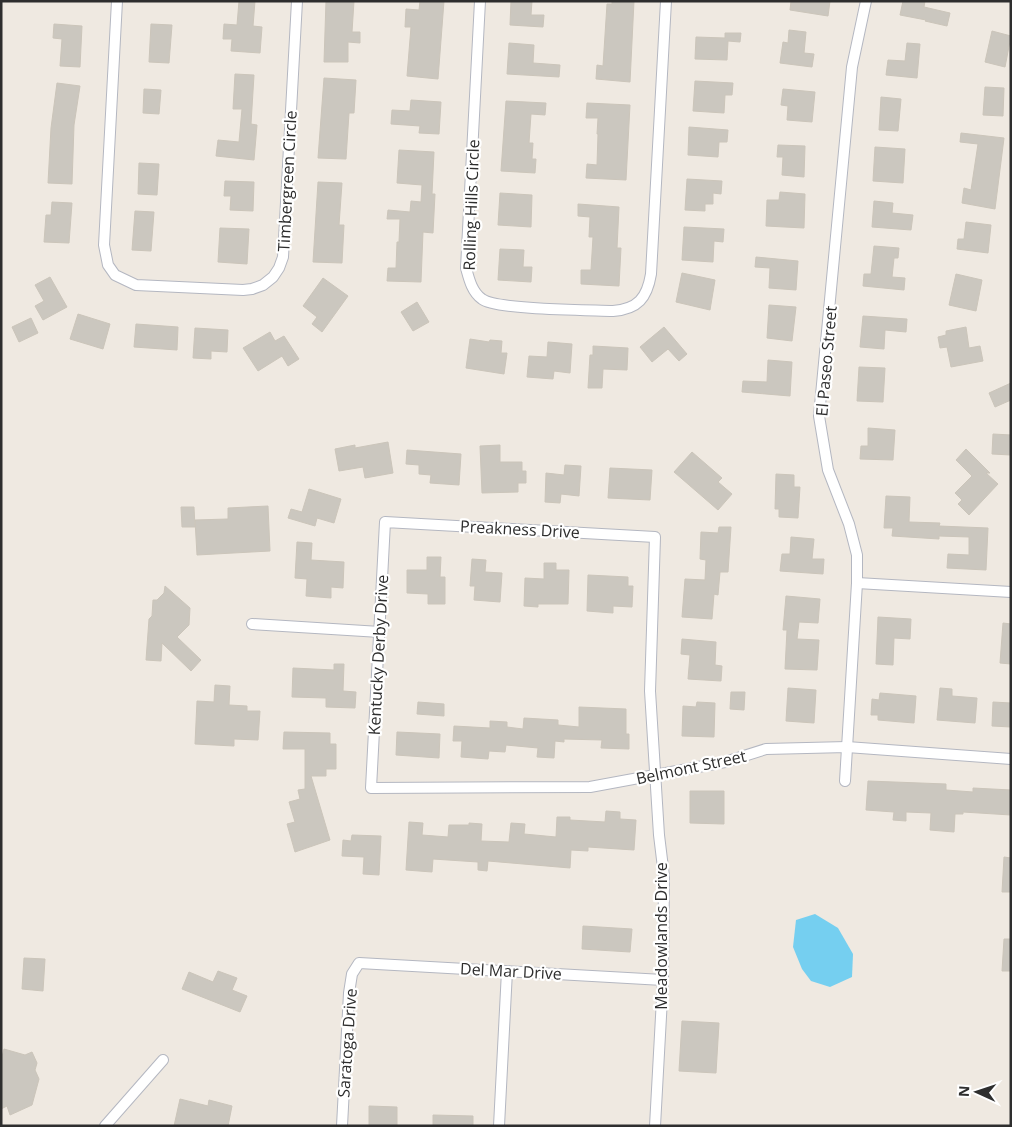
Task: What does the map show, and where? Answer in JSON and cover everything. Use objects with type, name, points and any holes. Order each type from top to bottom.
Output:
[{"type":"street","name":"Timbergreen Circle","points":[[117,1],[104,245],[108,265],[115,274],[136,285],[243,290],[263,286],[273,277],[283,257],[296,1]]},
{"type":"street","name":"Rolling Hills Circle","points":[[480,1],[466,268],[469,279],[474,290],[483,300],[502,306],[613,311],[635,306],[643,298],[649,286],[666,1]]},
{"type":"street","name":"El Paseo Street","points":[[845,781],[857,555],[849,524],[828,470],[819,416],[852,67],[866,1]]},
{"type":"street","name":"Preakness Drive","points":[[385,522],[656,537]]},
{"type":"street","name":"Kentucky Derby Drive","points":[[371,788],[385,522]]},
{"type":"street","name":"Meadowlands Drive","points":[[655,1126],[663,980],[664,876],[654,775],[650,692],[656,537]]},
{"type":"street","points":[[857,583],[1011,592]]},
{"type":"street","points":[[252,624],[380,632]]},
{"type":"street","name":"Belmont Street","points":[[371,788],[590,787],[725,762],[766,749],[847,747],[1011,759]]},
{"type":"street","name":"Del Mar Drive","points":[[359,963],[663,980]]},
{"type":"street","name":"Saratoga Drive","points":[[342,1126],[349,993],[352,974],[359,963]]},
{"type":"street","points":[[499,1126],[507,971]]},
{"type":"street","points":[[105,1126],[163,1060]]},
{"type":"water","points":[[815,914],[838,928],[853,954],[852,977],[830,987],[811,981],[802,969],[793,947],[796,920]]},
{"type":"building","points":[[239,1],[255,1],[253,26],[262,27],[260,53],[231,51],[232,39],[223,39],[224,24],[237,25]]},
{"type":"building","points":[[326,1],[354,1],[352,32],[360,32],[360,43],[348,42],[348,62],[324,62]]},
{"type":"building","points":[[420,1],[444,1],[438,79],[407,76],[411,27],[405,27],[406,9],[419,10]]},
{"type":"building","points":[[511,1],[532,1],[531,15],[544,15],[543,27],[510,25]]},
{"type":"building","points":[[612,1],[634,1],[630,82],[596,79],[597,65],[603,66],[607,4],[612,4]]},
{"type":"building","points":[[791,1],[830,1],[828,16],[790,10]]},
{"type":"building","points":[[903,1],[925,1],[924,7],[950,13],[947,26],[900,15]]},
{"type":"building","points":[[54,24],[82,26],[80,67],[60,66],[62,39],[53,38]]},
{"type":"building","points":[[151,24],[172,25],[169,63],[149,62]]},
{"type":"building","points":[[789,30],[806,32],[804,53],[814,54],[812,67],[780,63],[783,42],[788,43]]},
{"type":"building","points":[[992,31],[1011,36],[1005,67],[985,62]]},
{"type":"building","points":[[725,33],[741,33],[740,42],[728,41],[727,60],[695,59],[696,37],[725,38]]},
{"type":"building","points":[[509,43],[534,45],[533,63],[560,65],[559,77],[507,74]]},
{"type":"building","points":[[907,43],[920,44],[917,78],[886,75],[888,60],[905,61]]},
{"type":"building","points":[[235,74],[254,75],[251,124],[257,125],[254,160],[216,156],[218,140],[239,142],[242,109],[233,109]]},
{"type":"building","points":[[324,78],[356,80],[354,113],[349,113],[346,159],[318,158]]},
{"type":"building","points":[[695,81],[733,83],[732,95],[725,95],[724,113],[693,111]]},
{"type":"building","points":[[57,83],[80,86],[74,125],[72,184],[48,183],[51,128]]},
{"type":"building","points":[[985,87],[1004,88],[1003,116],[983,115]]},
{"type":"building","points":[[144,89],[161,90],[159,114],[143,113]]},
{"type":"building","points":[[783,89],[815,92],[812,122],[787,120],[788,106],[781,105]]},
{"type":"building","points":[[881,97],[901,99],[898,131],[879,130]]},
{"type":"building","points":[[411,100],[441,102],[439,134],[419,133],[420,126],[391,124],[392,110],[410,111]]},
{"type":"building","points":[[506,101],[546,103],[545,115],[531,114],[529,143],[533,143],[532,159],[536,159],[535,173],[501,171]]},
{"type":"building","points":[[587,103],[630,105],[626,180],[586,178],[587,164],[597,165],[598,134],[598,118],[586,118]]},
{"type":"building","points":[[689,127],[728,130],[727,142],[719,142],[718,157],[688,155]]},
{"type":"building","points":[[961,133],[1004,138],[995,209],[962,203],[964,188],[971,190],[978,144],[960,142]]},
{"type":"building","points":[[778,145],[805,146],[804,177],[782,175],[783,157],[777,157]]},
{"type":"building","points":[[875,147],[905,149],[903,183],[873,181]]},
{"type":"building","points":[[399,150],[434,152],[432,194],[435,194],[433,233],[423,232],[421,282],[387,281],[388,268],[396,268],[400,219],[387,219],[388,210],[410,212],[411,201],[421,202],[422,185],[397,183]]},
{"type":"building","points":[[139,163],[159,164],[157,195],[138,194]]},
{"type":"building","points":[[687,179],[722,181],[721,194],[713,193],[713,204],[705,204],[705,211],[685,210]]},
{"type":"building","points":[[225,181],[254,182],[253,211],[230,210],[231,196],[224,196]]},
{"type":"building","points":[[318,182],[342,183],[339,225],[344,225],[342,263],[313,262]]},
{"type":"building","points":[[780,192],[805,194],[804,228],[766,226],[767,200],[779,200]]},
{"type":"building","points":[[500,193],[532,195],[531,227],[498,225]]},
{"type":"building","points":[[874,201],[893,203],[892,213],[913,215],[911,230],[872,227]]},
{"type":"building","points":[[52,202],[72,203],[69,243],[44,242],[46,215],[51,215]]},
{"type":"building","points":[[578,204],[619,207],[617,248],[621,248],[619,286],[581,284],[581,270],[591,270],[593,237],[589,237],[590,217],[578,216]]},
{"type":"building","points":[[135,211],[154,212],[151,251],[132,250]]},
{"type":"building","points":[[966,222],[991,225],[988,253],[957,249],[958,239],[964,239]]},
{"type":"building","points":[[684,227],[724,229],[723,242],[714,241],[713,262],[682,260]]},
{"type":"building","points":[[220,228],[249,229],[247,264],[218,262]]},
{"type":"building","points":[[874,246],[899,248],[898,258],[894,258],[892,277],[905,278],[904,290],[863,286],[864,274],[871,274]]},
{"type":"building","points":[[500,249],[524,250],[523,267],[532,267],[531,282],[498,280]]},
{"type":"building","points":[[756,257],[798,261],[796,290],[769,288],[770,268],[755,267]]},
{"type":"building","points":[[682,273],[715,280],[710,310],[676,302]]},
{"type":"building","points":[[956,274],[982,280],[976,311],[949,305]]},
{"type":"building","points":[[50,277],[67,307],[43,320],[35,306],[44,301],[35,285]]},
{"type":"building","points":[[323,278],[348,296],[322,332],[312,324],[317,317],[303,306]]},
{"type":"building","points":[[417,302],[429,322],[413,331],[401,312]]},
{"type":"building","points":[[769,305],[796,307],[792,341],[767,338]]},
{"type":"building","points":[[78,314],[110,324],[103,349],[70,339]]},
{"type":"building","points":[[863,316],[907,319],[906,332],[885,330],[884,349],[860,347]]},
{"type":"building","points":[[31,318],[38,333],[19,342],[12,327]]},
{"type":"building","points":[[136,324],[178,327],[177,350],[134,347]]},
{"type":"building","points":[[664,327],[687,354],[679,361],[668,349],[652,362],[640,347]]},
{"type":"building","points":[[966,327],[969,348],[980,346],[983,361],[951,367],[947,347],[940,348],[938,337],[946,335],[946,331]]},
{"type":"building","points":[[195,328],[228,330],[227,352],[211,351],[211,359],[193,358]]},
{"type":"building","points":[[270,332],[275,341],[284,336],[299,359],[288,366],[282,356],[258,371],[243,348]]},
{"type":"building","points":[[470,339],[489,342],[490,340],[502,341],[501,353],[507,353],[504,374],[466,368]]},
{"type":"building","points":[[548,342],[572,344],[570,373],[554,371],[553,379],[527,377],[529,356],[547,357]]},
{"type":"building","points":[[593,346],[628,348],[627,370],[603,369],[602,388],[588,388],[590,355],[593,355]]},
{"type":"building","points":[[768,360],[792,362],[790,396],[742,392],[743,381],[767,382]]},
{"type":"building","points":[[859,367],[885,368],[883,402],[857,401]]},
{"type":"building","points":[[1011,383],[1011,400],[995,407],[989,393]]},
{"type":"building","points":[[868,428],[895,430],[893,460],[860,459],[861,446],[868,446]]},
{"type":"building","points":[[993,434],[1011,435],[1011,455],[992,454]]},
{"type":"building","points":[[388,442],[393,473],[365,478],[363,467],[339,471],[335,449],[355,445],[355,448]]},
{"type":"building","points":[[500,445],[500,462],[522,462],[522,471],[526,471],[526,483],[518,483],[518,492],[482,493],[480,446]]},
{"type":"building","points":[[966,449],[990,473],[986,473],[998,484],[969,515],[958,504],[962,500],[955,493],[972,476],[956,460]]},
{"type":"building","points":[[407,450],[461,454],[459,485],[430,483],[431,475],[419,474],[419,465],[406,464]]},
{"type":"building","points":[[692,452],[722,478],[718,482],[732,494],[718,510],[674,472]]},
{"type":"building","points":[[565,465],[581,466],[579,496],[561,494],[560,503],[545,502],[546,473],[564,475]]},
{"type":"building","points":[[610,468],[652,470],[650,500],[608,498]]},
{"type":"building","points":[[776,474],[794,475],[794,487],[800,487],[798,518],[779,517],[779,509],[775,509]]},
{"type":"building","points":[[309,489],[341,499],[334,523],[317,518],[315,526],[288,518],[291,509],[302,512]]},
{"type":"building","points":[[886,496],[910,497],[909,522],[940,523],[939,526],[988,528],[986,570],[947,568],[948,554],[969,555],[969,537],[939,536],[939,539],[892,536],[893,528],[884,528]]},
{"type":"building","points":[[268,506],[270,551],[197,555],[195,520],[228,519],[228,508]]},
{"type":"building","points":[[181,507],[194,507],[195,527],[182,527]]},
{"type":"building","points":[[719,527],[731,527],[728,572],[720,572],[718,595],[714,594],[712,619],[682,617],[685,579],[705,580],[706,560],[700,559],[701,532],[718,533]]},
{"type":"building","points":[[791,537],[814,539],[812,559],[824,559],[823,574],[780,571],[782,554],[790,554]]},
{"type":"building","points":[[297,542],[312,543],[311,560],[344,562],[343,588],[331,587],[331,598],[306,596],[307,579],[295,578]]},
{"type":"building","points":[[427,557],[441,557],[440,577],[445,577],[445,604],[428,604],[428,594],[407,593],[407,570],[427,570]]},
{"type":"building","points":[[472,559],[486,560],[485,572],[502,573],[500,602],[474,600],[475,586],[470,586]]},
{"type":"building","points":[[544,563],[556,563],[556,570],[569,570],[568,604],[538,604],[538,607],[524,606],[525,578],[544,579]]},
{"type":"building","points":[[588,575],[628,577],[628,586],[633,586],[632,607],[613,606],[613,613],[587,611]]},
{"type":"building","points":[[165,586],[190,608],[189,625],[177,637],[201,660],[191,671],[162,643],[161,661],[146,660],[149,619],[152,616],[153,600],[157,600],[164,593]]},
{"type":"building","points":[[786,596],[820,599],[818,623],[799,622],[797,639],[819,640],[817,670],[785,669],[787,630],[783,630]]},
{"type":"building","points":[[878,617],[911,619],[910,639],[894,638],[893,665],[876,664]]},
{"type":"building","points":[[1003,623],[1011,624],[1011,664],[1000,663]]},
{"type":"building","points":[[682,639],[716,642],[715,665],[722,666],[721,681],[688,679],[690,655],[681,654]]},
{"type":"building","points":[[334,664],[344,664],[343,691],[356,692],[355,708],[326,707],[326,698],[292,697],[293,668],[334,670]]},
{"type":"building","points":[[215,685],[230,686],[229,705],[247,706],[247,711],[260,711],[258,740],[234,739],[234,746],[195,744],[197,701],[214,702]]},
{"type":"building","points":[[788,688],[816,690],[814,723],[786,721]]},
{"type":"building","points":[[940,688],[952,689],[952,696],[977,698],[975,723],[937,720]]},
{"type":"building","points":[[731,692],[745,692],[744,710],[730,709]]},
{"type":"building","points":[[880,693],[916,696],[914,723],[878,720],[878,715],[871,715],[872,699],[879,700]]},
{"type":"building","points":[[418,702],[444,704],[444,716],[417,714]]},
{"type":"building","points":[[697,702],[715,703],[714,737],[682,736],[683,706],[696,707]]},
{"type":"building","points":[[993,702],[1011,703],[1011,727],[992,726]]},
{"type":"building","points":[[579,707],[626,709],[626,734],[629,734],[629,749],[601,748],[602,740],[564,739],[564,742],[555,741],[554,758],[537,757],[538,748],[506,745],[505,752],[489,751],[488,759],[461,757],[462,741],[453,741],[454,726],[490,728],[490,721],[507,722],[507,727],[523,729],[524,718],[558,720],[558,725],[579,727]]},
{"type":"building","points":[[284,732],[330,733],[330,744],[336,744],[336,769],[326,769],[326,776],[311,776],[330,840],[295,852],[287,824],[295,822],[289,802],[300,799],[298,790],[305,789],[305,749],[283,749]]},
{"type":"building","points":[[397,732],[440,734],[439,758],[396,755]]},
{"type":"building","points":[[868,781],[946,784],[946,790],[973,792],[973,788],[1011,790],[1011,815],[963,812],[963,814],[955,814],[954,832],[930,830],[931,813],[906,812],[906,821],[893,820],[894,812],[866,810]]},
{"type":"building","points":[[690,791],[724,791],[724,824],[690,823]]},
{"type":"building","points":[[606,811],[620,812],[620,819],[636,820],[634,850],[588,847],[588,851],[571,850],[570,868],[488,861],[487,871],[478,870],[478,862],[433,859],[432,872],[406,870],[409,822],[423,823],[422,835],[448,837],[449,825],[482,824],[481,841],[509,842],[511,823],[525,824],[524,834],[556,837],[557,817],[570,817],[570,820],[605,822]]},
{"type":"building","points":[[352,835],[381,836],[379,875],[363,874],[364,857],[342,856],[343,840],[351,841]]},
{"type":"building","points":[[1004,857],[1011,858],[1011,892],[1002,892]]},
{"type":"building","points":[[583,926],[632,929],[630,952],[582,949]]},
{"type":"building","points":[[1004,939],[1011,939],[1011,971],[1002,971]]},
{"type":"building","points":[[24,958],[45,959],[43,991],[22,989]]},
{"type":"building","points":[[218,971],[237,978],[232,990],[247,996],[240,1012],[182,989],[189,972],[213,982]]},
{"type":"building","points":[[682,1021],[719,1023],[716,1073],[679,1071]]},
{"type":"building","points":[[4,1049],[25,1055],[32,1052],[37,1063],[35,1070],[39,1079],[32,1105],[10,1115],[7,1106],[1,1109],[1,1061]]},
{"type":"building","points":[[180,1099],[208,1106],[209,1100],[232,1106],[228,1126],[174,1126]]},
{"type":"building","points":[[369,1106],[397,1107],[397,1126],[369,1126]]},
{"type":"building","points":[[433,1115],[473,1116],[473,1126],[433,1126]]}]
